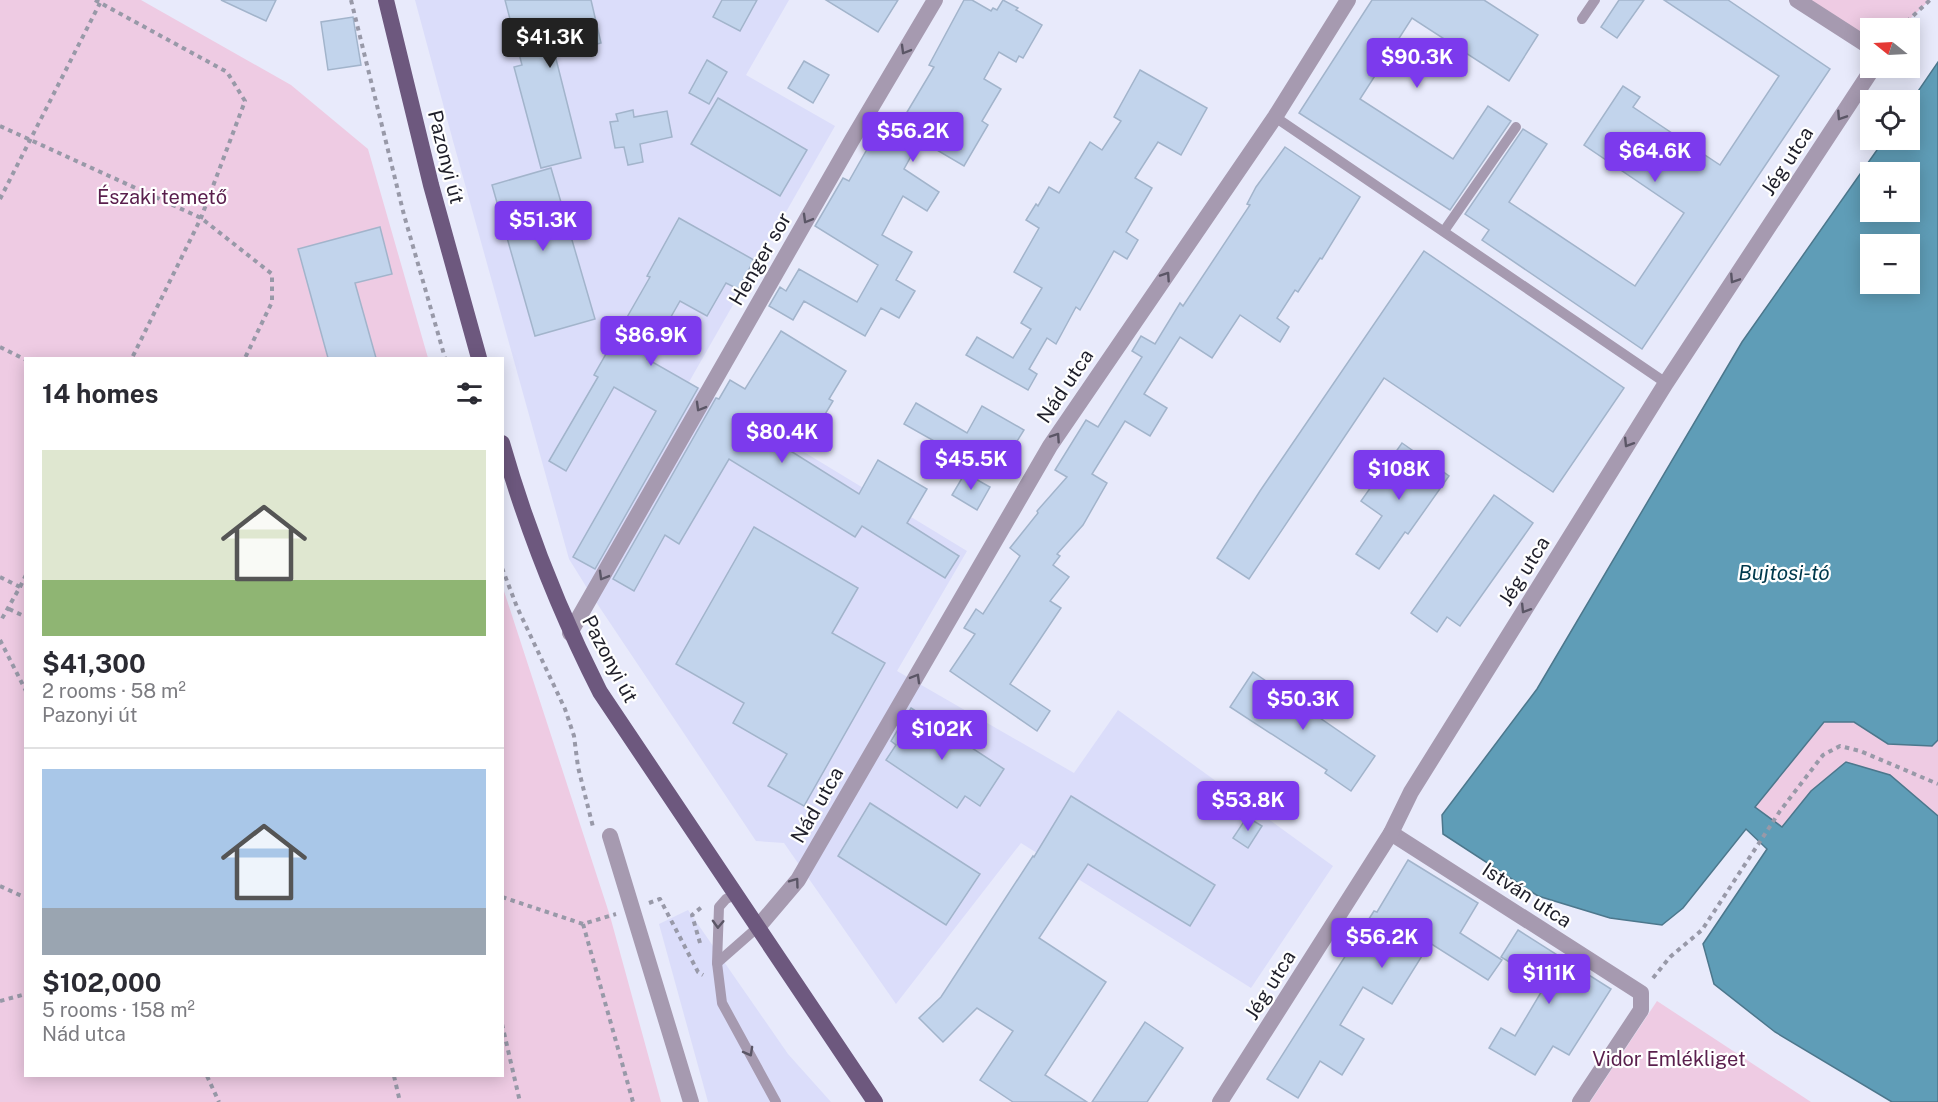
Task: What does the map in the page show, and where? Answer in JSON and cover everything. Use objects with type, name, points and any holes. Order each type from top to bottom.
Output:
[{"type":"main road","name":"Pazonyi út","points":[[386,0],[430,185],[479,357]]},
{"type":"main road","name":"Pazonyi út","points":[[504,450],[518,498],[570,633],[600,692],[758,927]]},
{"type":"main road","points":[[758,927],[875,1102]]},
{"type":"street","name":"Henger sor","points":[[570,633],[934,0]]},
{"type":"street","name":"Nád utca","points":[[758,927],[798,880],[1050,446],[1275,117],[1348,0]]},
{"type":"street","points":[[1797,0],[1860,41]]},
{"type":"street","name":"Jég utca","points":[[1220,1102],[1391,833],[1411,792],[1666,383],[1866,78]]},
{"type":"street","name":"István utca","points":[[1391,833],[1641,993]]},
{"type":"street","points":[[602,834],[631,910],[690,1102]]},
{"type":"street","points":[[1580,1102],[1641,1010],[1641,993]]},
{"type":"lane","points":[[1582,19],[1595,0]]},
{"type":"lane","points":[[1275,117],[1666,383]]},
{"type":"lane","points":[[1444,231],[1516,128]]},
{"type":"lane","points":[[736,894],[726,899],[719,908],[717,963],[722,1003],[776,1102]]},
{"type":"lane","points":[[717,963],[758,927]]},
{"type":"path","points":[[95,0],[227,72],[245,101],[201,218],[132,357]]},
{"type":"path","points":[[351,0],[404,215],[445,357]]},
{"type":"path","points":[[1911,18],[1930,0]]},
{"type":"path","points":[[0,199],[100,3]]},
{"type":"path","points":[[0,126],[201,218],[272,274],[272,302],[245,357]]},
{"type":"path","points":[[0,347],[24,359]]},
{"type":"path","points":[[504,573],[517,607],[547,668],[574,736],[578,767],[602,834]]},
{"type":"path","points":[[0,578],[20,587],[24,586]]},
{"type":"path","points":[[0,622],[24,579]]},
{"type":"path","points":[[9,609],[24,616]]},
{"type":"path","points":[[0,640],[24,687]]},
{"type":"path","points":[[1641,993],[1670,957],[1702,930],[1780,811],[1823,755],[1840,746],[1860,751],[1938,784]]},
{"type":"path","points":[[0,886],[24,897]]},
{"type":"path","points":[[504,898],[583,924],[631,910]]},
{"type":"path","points":[[660,898],[698,972],[720,987]]},
{"type":"path","points":[[583,924],[633,1102]]},
{"type":"path","points":[[0,1001],[24,995]]},
{"type":"path","points":[[504,1033],[520,1102]]},
{"type":"path","points":[[207,1077],[219,1102]]},
{"type":"path","points":[[394,1077],[400,1102]]},
{"type":"shaded area","points":[[415,0],[789,0],[746,75],[835,126],[689,382],[967,551],[897,671],[1074,773],[1118,710],[1333,866],[1251,988],[1021,843],[896,1004],[784,843],[756,841],[569,559]]},
{"type":"shaded area","points":[[688,910],[788,1054],[831,1102],[708,1102],[659,924]]},
{"type":"green space","name":"Északi temető","points":[[0,0],[141,0],[291,85],[368,149],[428,357],[24,357],[24,1077],[504,1077],[504,591],[610,916],[661,1102],[0,1102]]},
{"type":"green space","points":[[1797,0],[1930,0],[1911,18],[1860,18],[1860,41]]},
{"type":"green space","points":[[1824,722],[1854,722],[1888,744],[1932,746],[1938,740],[1938,816],[1890,775],[1811,791],[1782,827],[1755,807]]},
{"type":"green space","name":"Vidor Emlékliget","points":[[1657,1001],[1811,1102],[1590,1102]]},
{"type":"water","name":"Bujtosi-tó","points":[[1938,62],[1938,740],[1932,746],[1888,744],[1854,722],[1824,722],[1755,807],[1782,827],[1811,791],[1846,762],[1890,775],[1938,816],[1938,1102],[1892,1102],[1775,1032],[1714,984],[1703,944],[1767,849],[1746,829],[1683,908],[1662,925],[1610,918],[1538,896],[1443,834],[1442,815],[1537,689],[1742,342],[1860,174],[1860,222],[1920,222],[1920,162],[1869,162],[1877,150],[1920,150],[1919,90]]},
{"type":"building","points":[[221,0],[276,0],[266,21]]},
{"type":"building","points":[[505,0],[591,0],[601,43],[555,55],[581,158],[541,168],[514,67],[522,65]]},
{"type":"building","points":[[722,0],[757,0],[740,31],[713,17]]},
{"type":"building","points":[[826,0],[898,0],[878,32]]},
{"type":"building","points":[[964,0],[972,0],[991,11],[993,8],[997,10],[1003,0],[1042,25],[1023,58],[1019,56],[1016,62],[999,52],[984,79],[1001,89],[982,121],[988,125],[964,166],[920,140],[904,169],[939,192],[927,211],[903,196],[882,235],[912,252],[896,280],[915,291],[899,318],[881,308],[865,336],[804,301],[793,320],[769,306],[780,287],[786,291],[799,269],[857,302],[878,265],[815,226],[843,178],[849,181],[874,137],[888,144],[934,67],[929,65]]},
{"type":"building","points":[[1372,0],[1484,0],[1538,35],[1509,81],[1412,18],[1360,99],[1453,159],[1488,106],[1511,121],[1450,210],[1299,113]]},
{"type":"building","points":[[1619,0],[1644,0],[1617,38],[1601,27]]},
{"type":"building","points":[[1664,0],[1728,0],[1830,69],[1642,349],[1482,240],[1489,230],[1465,214],[1523,129],[1547,144],[1509,202],[1635,286],[1684,213],[1584,145],[1623,86],[1640,97],[1633,107],[1720,165],[1779,76]]},
{"type":"building","points":[[353,17],[361,65],[328,70],[321,22]]},
{"type":"building","points":[[707,60],[727,72],[709,104],[689,93]]},
{"type":"building","points":[[804,61],[829,75],[813,103],[788,88]]},
{"type":"building","points":[[1140,70],[1207,108],[1181,155],[1158,142],[1135,178],[1152,188],[1126,232],[1138,240],[1127,259],[1114,251],[1080,310],[1076,307],[1056,344],[1047,338],[1029,369],[1037,374],[1028,390],[966,355],[977,337],[1013,358],[1031,329],[1021,323],[1042,288],[1014,272],[1039,228],[1026,220],[1036,204],[1038,206],[1049,187],[1059,193],[1090,142],[1102,150],[1121,121],[1114,117]]},
{"type":"building","points":[[718,98],[807,150],[780,196],[691,144]]},
{"type":"building","points":[[633,110],[634,117],[667,111],[672,137],[640,144],[643,162],[628,165],[624,147],[615,148],[610,122],[618,121],[616,114]]},
{"type":"building","points":[[1285,147],[1360,197],[1322,259],[1320,258],[1298,292],[1295,290],[1277,318],[1289,327],[1280,342],[1240,315],[1212,358],[1180,337],[1144,394],[1167,408],[1150,436],[1125,421],[1092,474],[1107,483],[1083,525],[1057,554],[1060,556],[1053,565],[1069,577],[1050,601],[1061,608],[1010,684],[1050,711],[1037,731],[950,671],[975,634],[964,628],[976,609],[983,614],[1020,556],[1010,548],[1038,513],[1037,511],[1067,477],[1055,470],[1086,420],[1098,427],[1142,357],[1132,351],[1141,336],[1155,344],[1180,303],[1183,306],[1250,205],[1247,204],[1256,187]]},
{"type":"building","points":[[551,168],[595,319],[535,336],[492,185]]},
{"type":"building","points":[[679,218],[754,260],[738,289],[726,283],[707,316],[680,301],[647,359],[698,388],[595,569],[573,557],[656,411],[614,387],[566,471],[549,461],[598,377],[594,375],[650,277],[647,276]]},
{"type":"building","points":[[380,227],[392,274],[355,283],[376,357],[328,357],[298,249]]},
{"type":"building","points":[[1424,251],[1624,388],[1553,492],[1384,378],[1249,579],[1217,558],[1260,491]]},
{"type":"building","points":[[781,331],[846,371],[829,399],[833,401],[821,421],[812,415],[789,450],[859,494],[878,460],[927,489],[907,523],[959,556],[945,578],[862,526],[855,537],[729,459],[679,544],[665,535],[634,591],[613,579],[716,398],[719,399],[730,380],[745,389]]},
{"type":"building","points":[[916,403],[967,433],[982,406],[1024,430],[1011,451],[995,442],[980,467],[904,424]]},
{"type":"building","points":[[1402,443],[1449,476],[1408,534],[1405,532],[1379,569],[1356,554],[1382,516],[1361,501]]},
{"type":"building","points":[[965,473],[990,487],[977,510],[952,495]]},
{"type":"building","points":[[1494,495],[1533,523],[1460,626],[1447,617],[1437,632],[1411,613]]},
{"type":"building","points":[[754,527],[858,588],[832,633],[885,663],[804,806],[768,786],[787,754],[733,723],[744,703],[676,664]]},
{"type":"building","points":[[1253,672],[1375,756],[1351,791],[1325,773],[1327,770],[1230,707]]},
{"type":"building","points":[[911,708],[1004,769],[980,806],[965,796],[957,808],[886,760],[896,745],[891,741]]},
{"type":"building","points":[[1071,796],[1215,885],[1190,926],[1088,864],[1039,938],[1106,982],[1045,1075],[1087,1102],[1013,1102],[980,1080],[1013,1031],[977,1008],[943,1042],[919,1018],[941,997],[1034,857]]},
{"type":"building","points":[[870,803],[980,874],[946,925],[838,856]]},
{"type":"building","points":[[1247,817],[1262,826],[1248,848],[1233,838]]},
{"type":"building","points":[[1408,860],[1478,903],[1460,933],[1502,960],[1488,980],[1430,943],[1392,1004],[1363,987],[1340,1025],[1364,1039],[1342,1075],[1320,1061],[1298,1098],[1267,1079],[1374,911],[1377,912]]},
{"type":"building","points":[[1518,930],[1611,989],[1569,1055],[1553,1046],[1535,1075],[1489,1048],[1501,1028],[1515,1036],[1546,984],[1501,957]]},
{"type":"building","points":[[1145,1022],[1183,1048],[1147,1102],[1092,1102]]}]
